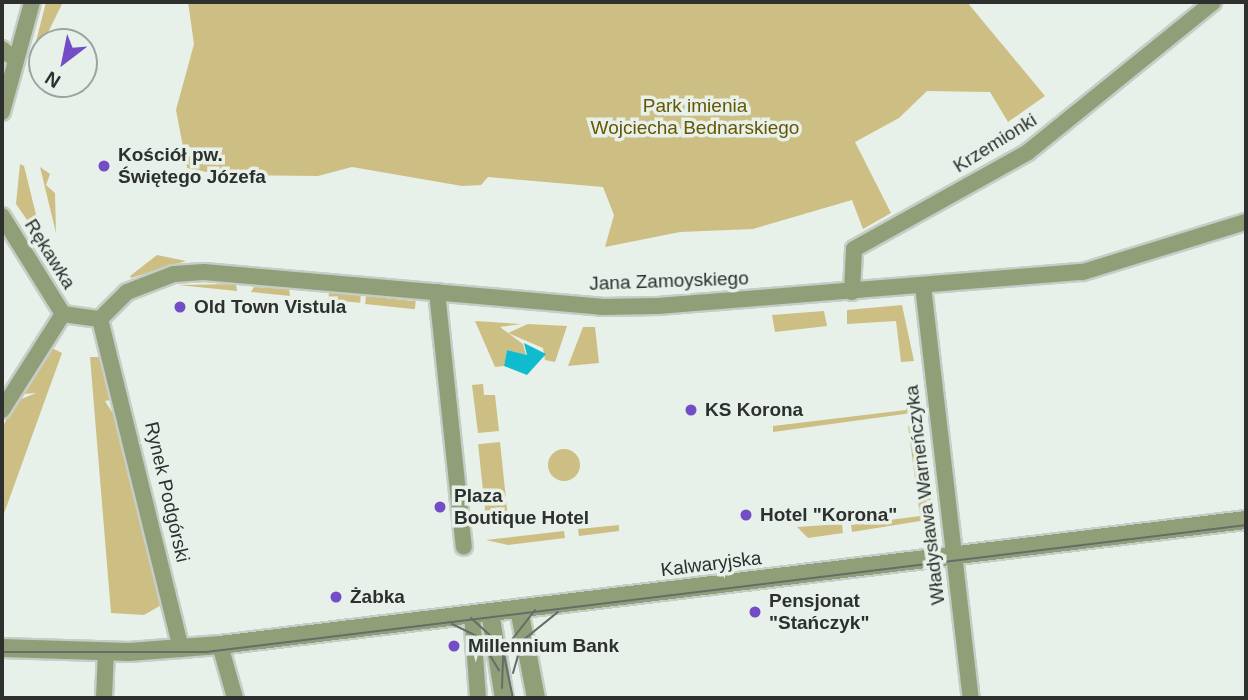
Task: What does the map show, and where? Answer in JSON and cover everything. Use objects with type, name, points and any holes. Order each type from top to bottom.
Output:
[{"type":"street","points":[[2,112],[32,2]]},
{"type":"street","name":"Krzemionki","points":[[852,292],[854,248],[1028,152],[1213,2]]},
{"type":"street","points":[[2,49],[16,61]]},
{"type":"street","name":"Rękawka","points":[[2,216],[63,314]]},
{"type":"street","name":"Jana Zamoyskiego","points":[[100,319],[128,292],[184,273],[601,307],[852,292],[1083,272],[1246,222]]},
{"type":"street","name":"Władysława Warneńczyka","points":[[923,286],[971,698]]},
{"type":"street","points":[[437,292],[464,547]]},
{"type":"street","points":[[2,410],[63,314],[100,319]]},
{"type":"street","name":"Rynek Podgórski","points":[[100,319],[181,649]]},
{"type":"street","name":"Kalwaryjska","points":[[181,649],[1246,520]]},
{"type":"street","points":[[519,609],[536,698]]},
{"type":"street","points":[[478,698],[481,613]]},
{"type":"street","points":[[481,613],[504,698]]},
{"type":"street","points":[[220,645],[235,698]]},
{"type":"street","points":[[2,648],[106,651],[181,649]]},
{"type":"street","points":[[104,698],[106,651]]},
{"type":"green space","points":[[46,2],[63,2],[50,28],[39,28]]},
{"type":"green space","name":"Park imienia Wojciecha Bednarskiego","points":[[188,2],[967,2],[1045,96],[1008,122],[990,92],[927,91],[899,118],[855,142],[891,213],[863,229],[852,200],[753,229],[680,232],[605,247],[614,215],[603,187],[488,177],[481,185],[462,186],[352,167],[318,176],[221,175],[187,168],[176,110],[194,44]]},
{"type":"green space","points":[[20,164],[24,166],[43,243],[16,204]]},
{"type":"green space","points":[[40,167],[50,174],[46,185],[55,193],[56,233]]},
{"type":"green space","points":[[157,255],[186,261],[131,278],[130,276]]},
{"type":"green space","points":[[236,284],[237,291],[178,285]]},
{"type":"green space","points":[[254,287],[289,289],[290,296],[251,292]]},
{"type":"green space","points":[[329,292],[361,295],[360,303],[328,300]]},
{"type":"green space","points":[[366,296],[416,301],[415,309],[365,304]]},
{"type":"green space","points":[[902,305],[914,361],[901,362],[896,321],[847,324],[847,310]]},
{"type":"green space","points":[[824,311],[827,326],[775,332],[772,315]]},
{"type":"green space","points":[[475,321],[521,324],[500,327],[523,344],[526,355],[507,350],[504,366],[495,367]]},
{"type":"green space","points":[[528,324],[567,326],[555,362],[545,360],[543,348],[508,333]]},
{"type":"green space","points":[[583,327],[595,327],[599,363],[568,366]]},
{"type":"green space","points":[[50,347],[62,353],[2,519],[2,427],[19,400],[36,393],[22,394]]},
{"type":"green space","points":[[90,357],[105,357],[115,399],[105,401],[112,412],[118,409],[163,604],[144,615],[111,613]]},
{"type":"green space","points":[[483,384],[484,395],[495,395],[499,431],[478,433],[472,385]]},
{"type":"green space","points":[[905,400],[919,412],[773,432],[773,426],[906,410]]},
{"type":"green space","points":[[908,426],[922,427],[933,519],[852,532],[851,525],[920,516]]},
{"type":"green space","points":[[500,442],[508,518],[486,520],[478,444]]},
{"type":"green space","points":[[564,449],[575,454],[580,465],[575,476],[564,481],[553,476],[548,465],[553,454]]},
{"type":"green space","points":[[842,524],[843,533],[808,538],[797,527]]},
{"type":"green space","points":[[619,525],[619,531],[579,536],[578,529]]},
{"type":"green space","points":[[564,531],[565,538],[508,545],[486,540]]},
{"type":"water","points":[[524,343],[546,354],[527,375],[504,366],[507,350],[527,355]]},
{"type":"tram line","points":[[2,652],[206,652],[1246,525]]},
{"type":"tram line","points":[[502,688],[503,651],[535,610]]},
{"type":"tram line","points":[[513,673],[522,641],[558,612]]},
{"type":"tram line","points":[[471,618],[502,646],[513,698]]},
{"type":"tram line","points":[[452,624],[479,637],[499,670]]},
{"type":"place","name":"Kościół pw. Świętego Józefa","points":[[104,166]]},
{"type":"place","name":"Old Town Vistula","points":[[180,307]]},
{"type":"place","name":"KS Korona","points":[[691,410]]},
{"type":"place","name":"Plaza Boutique Hotel","points":[[440,507]]},
{"type":"place","name":"Hotel \"Korona\"","points":[[746,515]]},
{"type":"place","name":"Żabka","points":[[336,597]]},
{"type":"place","name":"Pensjonat \"Stańczyk\"","points":[[755,612]]},
{"type":"place","name":"Millennium Bank","points":[[454,646]]}]
